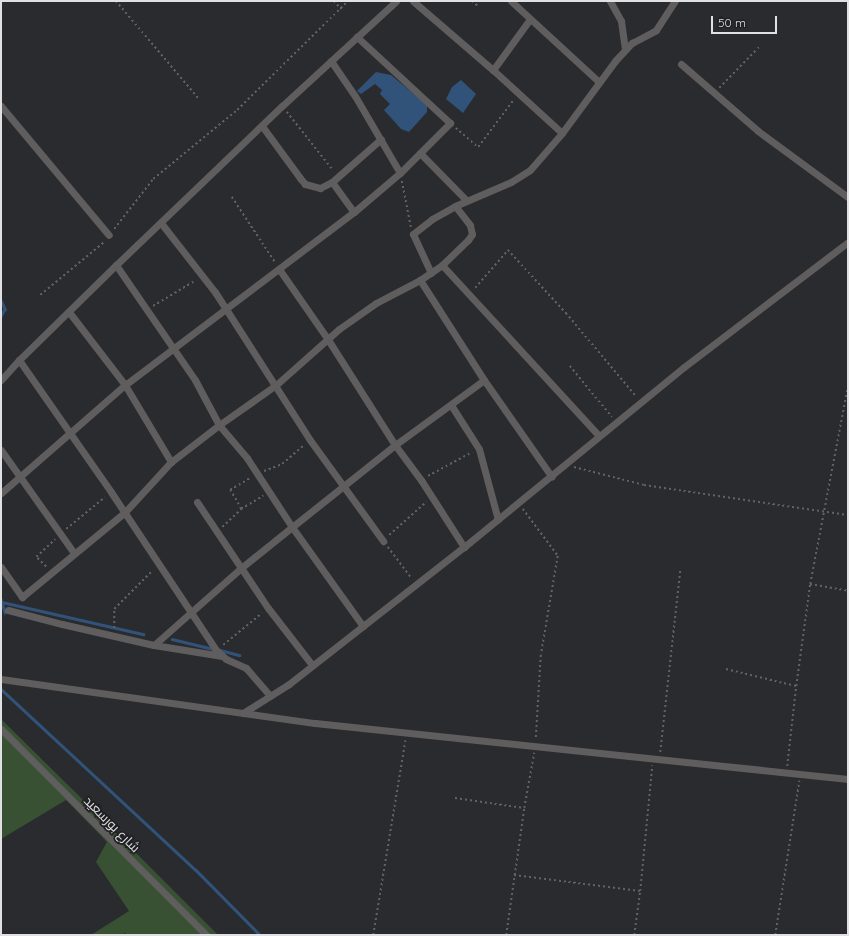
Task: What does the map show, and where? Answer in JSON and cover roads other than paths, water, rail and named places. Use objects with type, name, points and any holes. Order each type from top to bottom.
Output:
[{"type":"street","points":[[1,380],[19,360],[116,265],[282,106],[396,1]]},
{"type":"street","points":[[413,1],[493,70],[562,133]]},
{"type":"street","points":[[511,1],[599,82]]},
{"type":"street","points":[[610,1],[621,21],[625,49]]},
{"type":"street","points":[[431,273],[413,234],[432,219],[466,200],[522,177],[540,159],[562,133],[625,49],[637,39],[656,30],[675,1]]},
{"type":"street","points":[[493,70],[530,19]]},
{"type":"street","points":[[1,493],[125,385],[354,212],[400,173],[450,123],[357,37]]},
{"type":"street","points":[[331,61],[381,139],[400,173]]},
{"type":"street","points":[[681,64],[762,135],[848,197]]},
{"type":"street","points":[[1,106],[109,235]]},
{"type":"street","points":[[262,126],[305,184],[320,188],[335,179],[381,139]]},
{"type":"street","points":[[420,153],[466,200]]},
{"type":"street","points":[[335,179],[354,212]]},
{"type":"street","points":[[1,567],[22,597],[74,552],[125,512],[171,462],[219,425],[276,385],[327,338],[376,303],[420,280],[442,265],[468,240],[472,234],[470,225],[455,206]]},
{"type":"street","points":[[161,223],[203,275],[276,385],[310,440],[383,541]]},
{"type":"street","points":[[242,713],[270,696],[363,626],[552,477],[599,436],[725,334],[848,242]]},
{"type":"street","points":[[116,265],[146,311],[195,380],[219,425],[238,446],[258,473],[292,527],[363,626]]},
{"type":"street","points":[[442,265],[599,436]]},
{"type":"street","points":[[279,269],[327,338],[395,445],[432,496],[464,547]]},
{"type":"street","points":[[420,280],[484,380],[552,477]]},
{"type":"street","points":[[68,312],[125,385],[171,462]]},
{"type":"street","points":[[19,360],[71,433],[125,512],[190,612],[216,650],[222,656]]},
{"type":"street","points":[[154,645],[241,568],[343,486],[395,445],[484,380]]},
{"type":"street","points":[[451,405],[479,449],[498,520]]},
{"type":"street","points":[[1,450],[74,552]]},
{"type":"street","points":[[197,502],[268,608],[312,665]]},
{"type":"street","points":[[8,610],[154,645],[222,656],[246,668],[270,696]]},
{"type":"street","points":[[1,679],[242,713],[535,750],[655,758],[787,772],[800,775],[848,779]]},
{"type":"street","name":"شارع بورسعيد","points":[[1,729],[206,935]]},
{"type":"water","points":[[376,72],[391,75],[427,105],[427,112],[409,132],[401,129],[384,110],[390,104],[380,94],[382,90],[375,84],[361,94],[357,91]]},
{"type":"water","points":[[461,80],[476,94],[463,113],[446,99],[452,87]]},
{"type":"waterway","points":[[1,300],[5,309],[1,317]]},
{"type":"waterway","points":[[1,599],[5,612]]},
{"type":"waterway","points":[[2,602],[143,634]]},
{"type":"waterway","points":[[172,639],[213,649]]},
{"type":"waterway","points":[[220,650],[239,655]]},
{"type":"waterway","points":[[1,689],[196,870],[260,935]]}]
